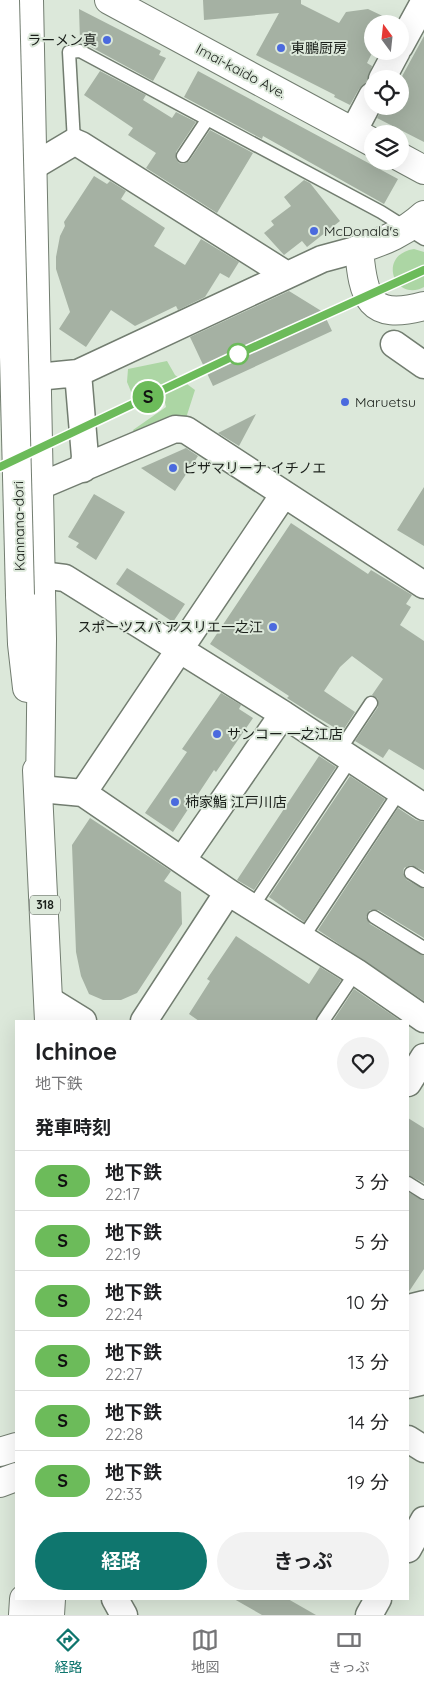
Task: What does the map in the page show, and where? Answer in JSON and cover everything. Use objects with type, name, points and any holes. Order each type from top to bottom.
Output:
[{"type":"main road","name":"Kannana-dori","points":[[5,0],[22,644],[40,788],[49,1011]]},
{"type":"main road","points":[[29,0],[40,486],[40,788]]},
{"type":"main road","name":"Imai-kaido Ave.","points":[[109,0],[363,137]]},
{"type":"main road","points":[[409,162],[424,170]]},
{"type":"main road","points":[[419,228],[359,249],[365,285],[369,298],[376,306],[384,310],[401,311],[424,306]]},
{"type":"main road","points":[[409,1334],[424,1329]]},
{"type":"main road","points":[[409,1361],[424,1356]]},
{"type":"main road","points":[[0,1452],[15,1447]]},
{"type":"main road","points":[[0,1483],[15,1477]]},
{"type":"main road","points":[[23,1615],[24,1600]]},
{"type":"main road","points":[[50,1615],[51,1600]]},
{"type":"street","points":[[409,30],[424,2]]},
{"type":"street","points":[[363,137],[368,115]]},
{"type":"street","points":[[32,167],[74,142],[287,275]]},
{"type":"street","points":[[37,377],[78,373],[327,256],[359,249]]},
{"type":"street","points":[[394,344],[424,365]]},
{"type":"street","points":[[78,373],[85,457],[83,469]]},
{"type":"street","points":[[40,486],[175,429],[186,430],[424,585]]},
{"type":"street","points":[[84,793],[178,648],[284,494]]},
{"type":"street","points":[[41,575],[65,578],[283,714],[424,807]]},
{"type":"street","points":[[183,859],[283,714]]},
{"type":"street","points":[[40,788],[84,793],[183,859],[228,892],[356,972],[424,1019]]},
{"type":"street","points":[[145,1020],[228,892]]},
{"type":"street","points":[[49,1011],[80,1020]]},
{"type":"street","points":[[409,1081],[424,1057]]},
{"type":"street","points":[[409,1308],[424,1304]]},
{"type":"street","points":[[409,1386],[424,1380]]},
{"type":"street","points":[[409,1440],[424,1449]]},
{"type":"street","points":[[409,1546],[424,1520]]},
{"type":"street","points":[[116,1600],[124,1615]]},
{"type":"street","points":[[369,1615],[377,1600]]},
{"type":"lane","points":[[74,142],[69,52],[80,51],[207,120],[419,228]]},
{"type":"lane","points":[[183,156],[207,120]]},
{"type":"lane","points":[[253,906],[345,755],[371,703]]},
{"type":"lane","points":[[302,939],[400,791]]},
{"type":"lane","points":[[411,873],[424,881]]},
{"type":"lane","points":[[374,917],[424,948]]},
{"type":"lane","points":[[324,1020],[356,972]]},
{"type":"lane","points":[[409,1184],[424,1193]]},
{"type":"green space","points":[[414,249],[424,252],[424,287],[414,290],[405,289],[398,284],[393,268],[395,260],[402,253]]},
{"type":"green space","points":[[167,361],[175,375],[195,390],[186,418],[137,442],[133,430],[166,407],[163,394],[137,406],[127,382],[128,369]]},
{"type":"building","points":[[203,0],[301,0],[301,4],[339,23],[346,12],[368,9],[381,15],[364,15],[364,60],[368,60],[367,63],[372,66],[371,70],[364,70],[364,85],[359,89],[350,105],[334,97],[335,95],[256,55],[279,13],[204,20]]},
{"type":"building","points":[[79,9],[161,51],[159,55],[166,58],[153,81],[80,41]]},
{"type":"building","points":[[424,36],[424,142],[409,134],[409,125],[391,125],[377,118],[379,115],[409,115],[409,70],[405,70]]},
{"type":"building","points":[[100,71],[146,95],[143,100],[172,118],[176,112],[196,122],[176,152],[176,159],[179,163],[183,164],[189,161],[210,130],[253,153],[217,213],[146,168],[156,153],[128,135],[133,128],[84,95]]},
{"type":"building","points":[[198,71],[364,161],[364,170],[381,170],[398,179],[384,204],[263,136],[262,139],[184,97]]},
{"type":"building","points":[[94,176],[107,184],[110,181],[126,191],[121,199],[165,228],[154,246],[185,265],[201,239],[239,262],[229,278],[220,273],[205,297],[178,310],[176,306],[135,326],[111,310],[86,347],[59,329],[70,312],[56,269],[56,257],[60,236],[65,226],[64,222]]},
{"type":"building","points":[[304,180],[310,183],[340,221],[307,247],[302,241],[284,255],[264,233],[274,225],[271,221],[291,206],[284,197]]},
{"type":"building","points":[[289,291],[323,312],[332,331],[213,386],[190,337]]},
{"type":"building","points":[[256,414],[239,446],[218,433]]},
{"type":"building","points":[[186,448],[198,456],[175,491],[141,468]]},
{"type":"building","points":[[424,487],[424,546],[397,530]]},
{"type":"building","points":[[94,494],[125,512],[96,560],[76,547],[79,543],[68,537]]},
{"type":"building","points":[[291,523],[368,574],[371,570],[412,595],[406,604],[411,607],[400,625],[424,641],[424,770],[389,749],[383,758],[355,741],[378,707],[378,699],[372,695],[383,679],[352,656],[340,667],[324,691],[355,712],[342,732],[287,698],[289,696],[210,644]]},
{"type":"building","points":[[127,568],[185,604],[173,622],[116,584]]},
{"type":"building","points":[[221,693],[241,705],[239,709],[253,718],[216,772],[214,770],[173,832],[145,813],[187,752],[182,749]]},
{"type":"building","points":[[319,756],[336,767],[254,890],[237,880]]},
{"type":"building","points":[[350,776],[385,799],[304,922],[269,897]]},
{"type":"building","points":[[398,808],[416,820],[424,822],[424,871],[411,865],[404,868],[403,873],[407,880],[424,889],[424,938],[378,910],[370,910],[366,917],[370,924],[424,956],[424,1001],[318,930]]},
{"type":"building","points":[[90,818],[171,871],[164,881],[181,892],[182,924],[137,993],[121,1000],[103,1000],[89,994],[81,976],[76,952],[72,845]]},
{"type":"building","points":[[236,936],[309,984],[320,967],[341,980],[316,1020],[198,1020],[189,1014],[210,981],[207,979]]},
{"type":"building","points":[[354,989],[400,1020],[334,1020]]},
{"type":"building","points":[[409,1119],[424,1128],[424,1183],[409,1176]]},
{"type":"building","points":[[409,1193],[424,1201],[424,1269],[409,1292]]},
{"type":"building","points":[[236,1600],[290,1600],[316,1615],[262,1615]]},
{"type":"metro line","name":"S","points":[[0,467],[236,355],[424,270]]},
{"type":"place","name":"ラーメン真","points":[[107,40]]},
{"type":"place","name":"東鵬厨房","points":[[281,48]]},
{"type":"place","name":"McDonald's","points":[[314,231]]},
{"type":"place","name":"Maruetsu","points":[[345,402]]},
{"type":"place","name":"ピザマリーナ イチノエ","points":[[173,468]]},
{"type":"place","name":"スポーツスパ アスリエ一之江","points":[[273,627]]},
{"type":"place","name":"サンコー 一之江店","points":[[217,734]]},
{"type":"place","name":"柿家鮨 江戸川店","points":[[175,802]]}]
